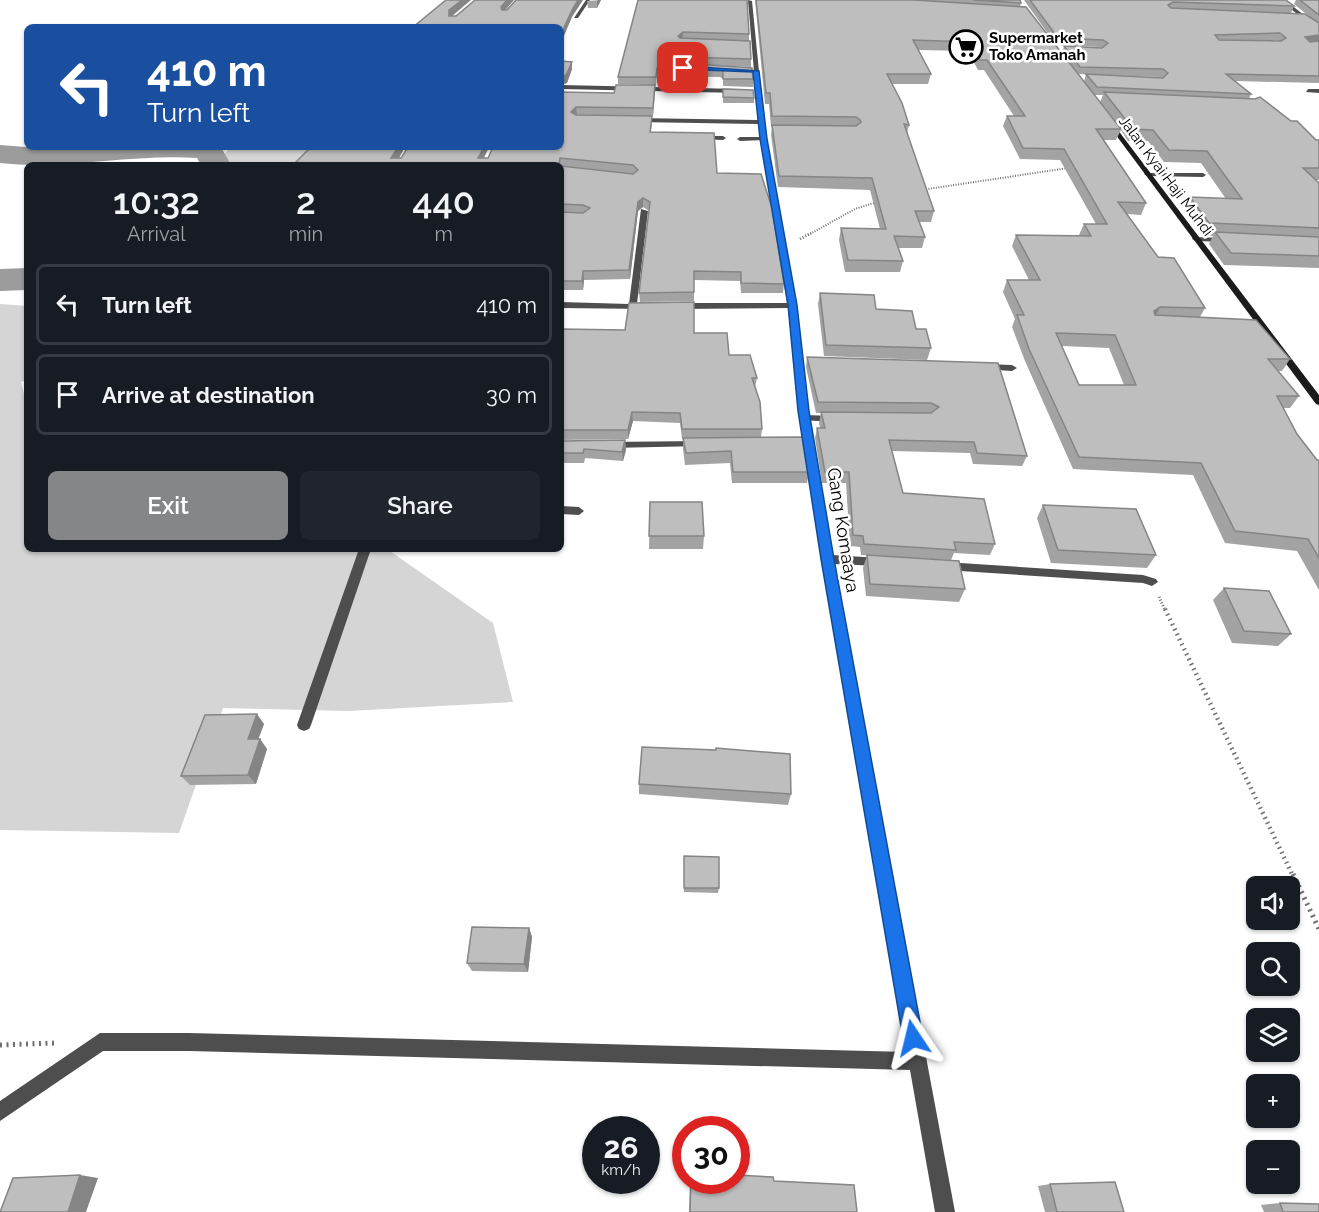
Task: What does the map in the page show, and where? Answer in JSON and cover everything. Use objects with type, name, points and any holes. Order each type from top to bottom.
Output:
[{"type":"street","points":[[576,18],[588,0]]},
{"type":"street","points":[[740,0],[758,1]]},
{"type":"street","points":[[1281,0],[1292,0]]},
{"type":"street","points":[[1281,0],[1319,30]]},
{"type":"street","name":"Gang Komaaya","points":[[750,1],[763,139],[792,305],[805,418],[804,443],[945,1212]]},
{"type":"street","points":[[1291,16],[1302,17]]},
{"type":"street","points":[[742,45],[754,45]]},
{"type":"street","points":[[745,70],[756,71]]},
{"type":"street","points":[[564,87],[757,91]]},
{"type":"street","points":[[1308,91],[1319,91]]},
{"type":"street","name":"Jalan Kyai Haji Muhdi","points":[[1104,116],[1319,402]]},
{"type":"street","points":[[623,120],[761,122]]},
{"type":"street","points":[[762,130],[774,131]]},
{"type":"street","points":[[689,138],[723,138]]},
{"type":"street","points":[[740,139],[763,139]]},
{"type":"street","points":[[1147,174],[1203,175]]},
{"type":"street","points":[[633,307],[644,211]]},
{"type":"street","points":[[1196,239],[1239,241]]},
{"type":"street","points":[[564,305],[656,307]]},
{"type":"street","points":[[667,307],[792,305]]},
{"type":"street","points":[[1246,326],[1262,327]]},
{"type":"street","points":[[798,361],[810,361]]},
{"type":"street","points":[[977,366],[1012,368]]},
{"type":"street","points":[[805,418],[849,418]]},
{"type":"street","points":[[597,445],[715,444]]},
{"type":"street","points":[[564,510],[579,511]]},
{"type":"street","points":[[304,725],[364,552]]},
{"type":"street","points":[[827,559],[887,563]]},
{"type":"street","points":[[935,566],[1143,579],[1152,582]]},
{"type":"street","points":[[0,1112],[100,1042],[189,1042],[917,1061]]},
{"type":"path","points":[[916,190],[1068,168]]},
{"type":"path","points":[[781,250],[855,209],[885,198]]},
{"type":"path","points":[[1152,582],[1319,929]]},
{"type":"path","points":[[0,1045],[100,1042]]},
{"type":"shaded area","points":[[228,150],[311,150],[305,162],[219,162]]},
{"type":"shaded area","points":[[0,304],[24,306],[24,381],[21,382],[24,394],[24,552],[391,552],[493,623],[513,702],[348,711],[223,708],[179,833],[0,830]]},
{"type":"building","points":[[446,0],[462,0],[449,10],[449,16],[456,16],[475,0],[507,0],[501,7],[502,10],[507,10],[516,0],[578,0],[564,27],[564,24],[417,24]]},
{"type":"building","points":[[638,0],[747,0],[749,34],[683,32],[678,36],[680,38],[750,41],[751,59],[683,57],[678,60],[680,63],[752,68],[753,79],[723,79],[723,71],[720,70],[657,68],[656,77],[618,77]]},
{"type":"building","points":[[756,0],[914,0],[1026,7],[1121,129],[1096,129],[1146,203],[1118,202],[1158,257],[1174,258],[1205,308],[1160,307],[1154,311],[1155,315],[1256,320],[1290,359],[1268,359],[1299,396],[1277,396],[1297,434],[1319,460],[1319,558],[1308,539],[1235,531],[1201,463],[1079,457],[1029,349],[1017,315],[1024,315],[1007,280],[1040,280],[1016,235],[1091,236],[1084,224],[1107,224],[1064,149],[1023,148],[1007,116],[1025,116],[987,60],[980,60],[971,42],[913,40],[931,74],[887,74],[902,103],[909,125],[904,124],[934,211],[915,211],[925,237],[894,236],[903,261],[848,260],[841,228],[886,229],[872,178],[779,176],[772,125],[856,126],[861,122],[860,120],[856,117],[772,116],[770,93],[766,93]],"holes":[[[1056,333],[1115,335],[1136,385],[1079,385]]]},
{"type":"building","points":[[973,0],[1020,0],[1021,3]]},
{"type":"building","points":[[1030,0],[1286,0],[1294,6],[1173,2],[1168,5],[1171,8],[1305,14],[1319,23],[1319,35],[1305,37],[1310,42],[1319,41],[1319,76],[1226,74],[1251,94],[1097,87],[1086,74],[1163,78],[1168,73],[1163,69],[1080,67],[1064,46],[1102,48],[1108,43],[1103,40],[1058,38]],"holes":[[[1280,33],[1286,38],[1281,41],[1219,40],[1215,35]]]},
{"type":"building","points":[[1300,0],[1319,0],[1319,15]]},
{"type":"building","points":[[564,61],[572,62],[564,76]]},
{"type":"building","points":[[616,85],[655,85],[653,108],[576,107],[571,112],[576,115],[652,116],[650,132],[714,133],[717,173],[761,174],[772,208],[784,284],[741,283],[741,272],[694,271],[694,292],[639,293],[650,202],[643,198],[638,202],[629,270],[583,271],[582,281],[564,281],[564,212],[583,213],[590,208],[583,205],[564,204],[564,166],[633,174],[638,170],[633,165],[560,158],[559,162],[296,162],[308,150],[396,150],[391,158],[401,158],[406,150],[482,150],[478,158],[488,158],[492,150],[564,150],[564,92],[614,93]]},
{"type":"building","points":[[723,89],[753,90],[754,98],[723,97]]},
{"type":"building","points":[[1104,92],[1255,99],[1260,97],[1291,121],[1297,121],[1316,140],[1319,140],[1319,168],[1303,168],[1319,183],[1319,228],[1209,223],[1190,197],[1242,199],[1207,151],[1169,150],[1153,130],[1133,129]]},
{"type":"building","points":[[1215,232],[1319,237],[1319,256],[1231,253]]},
{"type":"building","points":[[820,293],[874,295],[876,309],[912,311],[916,329],[926,329],[931,348],[826,345]]},
{"type":"building","points":[[694,302],[694,333],[727,333],[729,355],[750,355],[757,378],[752,378],[760,402],[762,429],[682,429],[680,413],[632,412],[628,430],[564,430],[564,329],[625,330],[629,303]]},
{"type":"building","points":[[807,357],[998,363],[1027,456],[977,453],[974,442],[889,440],[903,493],[984,499],[995,544],[954,542],[956,550],[864,544],[863,536],[853,535],[849,472],[825,472],[817,428],[825,428],[821,412],[931,413],[939,407],[931,403],[818,402]]},
{"type":"building","points":[[804,437],[809,472],[733,472],[731,451],[686,453],[683,438]]},
{"type":"building","points":[[625,440],[622,452],[584,449],[583,453],[564,453],[564,441]]},
{"type":"building","points":[[650,502],[702,502],[704,536],[649,536]]},
{"type":"building","points":[[1043,505],[1136,509],[1156,555],[1058,550]]},
{"type":"building","points":[[867,555],[959,561],[965,589],[870,584]]},
{"type":"building","points":[[1224,588],[1269,591],[1291,634],[1244,631]]},
{"type":"building","points":[[257,714],[248,739],[260,739],[248,775],[181,776],[205,715]]},
{"type":"building","points":[[642,747],[716,750],[716,748],[790,754],[791,794],[639,784]]},
{"type":"building","points":[[684,856],[719,857],[719,888],[684,888]]},
{"type":"building","points":[[472,927],[529,928],[524,964],[467,963]]},
{"type":"building","points":[[80,1175],[68,1212],[0,1212],[13,1178]]},
{"type":"building","points":[[750,1176],[773,1177],[774,1181],[854,1185],[857,1212],[690,1212],[691,1194],[750,1194]]},
{"type":"building","points":[[1115,1182],[1124,1212],[1057,1212],[1050,1184]]},
{"type":"building","points":[[1280,1203],[1319,1204],[1319,1212],[1283,1212]]},
{"type":"waterway","points":[[0,154],[48,159],[131,150]]},
{"type":"waterway","points":[[208,150],[214,162]]},
{"type":"waterway","points":[[0,280],[24,279]]},
{"type":"place","name":"Supermarket Toko Amanah","points":[[966,47]]},
{"type":"route","points":[[683,68],[756,71],[763,139],[792,305],[803,411],[827,559],[913,1038]]}]
